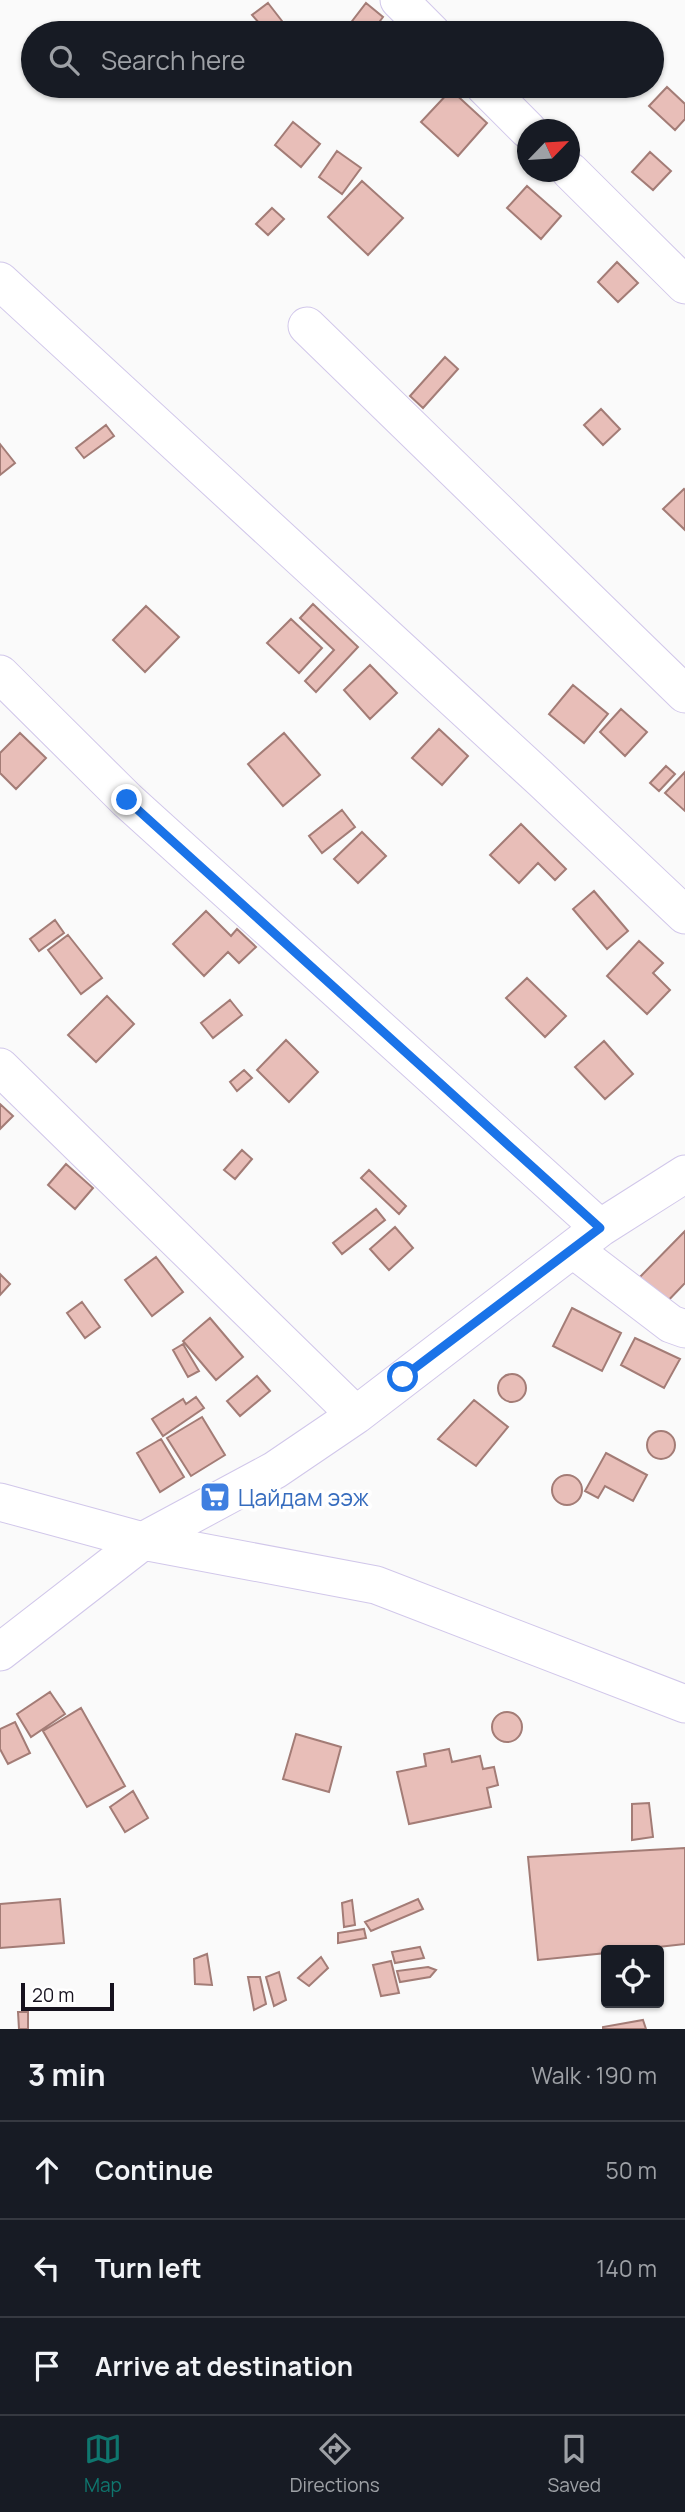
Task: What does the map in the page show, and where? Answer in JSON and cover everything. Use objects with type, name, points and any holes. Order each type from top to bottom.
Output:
[{"type":"street","points":[[399,0],[420,21]]},
{"type":"street","points":[[496,98],[517,119]]},
{"type":"street","points":[[580,182],[685,285]]},
{"type":"street","points":[[0,281],[685,915]]},
{"type":"street","points":[[307,326],[685,694]]},
{"type":"street","points":[[0,674],[127,800],[587,1239],[671,1324],[685,1329]]},
{"type":"street","points":[[0,1067],[356,1415]]},
{"type":"street","points":[[0,1652],[143,1541],[275,1470],[356,1415],[587,1239],[685,1174]]},
{"type":"street","points":[[0,1502],[143,1541],[376,1584],[685,1704]]},
{"type":"building","points":[[268,3],[282,21],[257,21],[252,15]]},
{"type":"building","points":[[366,3],[383,17],[380,21],[352,21]]},
{"type":"building","points":[[667,87],[685,104],[685,119],[675,130],[649,106],[657,98],[664,98]]},
{"type":"building","points":[[444,98],[460,98],[487,123],[458,156],[421,122]]},
{"type":"building","points":[[293,122],[320,144],[301,167],[275,145]]},
{"type":"building","points":[[337,151],[361,168],[342,194],[319,177]]},
{"type":"building","points":[[650,152],[671,171],[653,190],[632,172]]},
{"type":"building","points":[[362,181],[403,218],[368,255],[328,217]]},
{"type":"building","points":[[527,186],[561,216],[541,239],[507,208]]},
{"type":"building","points":[[272,208],[284,219],[268,235],[256,224]]},
{"type":"building","points":[[617,262],[638,283],[618,302],[598,282]]},
{"type":"building","points":[[445,357],[458,369],[423,408],[410,396]]},
{"type":"building","points":[[601,409],[620,429],[603,445],[584,425]]},
{"type":"building","points":[[106,425],[114,436],[84,458],[76,448]]},
{"type":"building","points":[[0,444],[15,463],[0,475]]},
{"type":"building","points":[[685,490],[685,530],[663,509]]},
{"type":"building","points":[[313,604],[358,647],[316,692],[305,681],[334,650],[300,618]]},
{"type":"building","points":[[146,606],[179,637],[145,672],[113,640]]},
{"type":"building","points":[[291,619],[322,648],[299,673],[267,643]]},
{"type":"building","points":[[370,665],[397,693],[370,719],[344,690]]},
{"type":"building","points":[[573,685],[608,714],[584,743],[549,714]]},
{"type":"building","points":[[621,709],[647,732],[625,756],[600,732]]},
{"type":"building","points":[[439,729],[468,756],[442,785],[412,758]]},
{"type":"building","points":[[20,733],[46,758],[16,789],[0,773],[0,753]]},
{"type":"building","points":[[284,733],[320,775],[283,806],[248,764]]},
{"type":"building","points":[[666,766],[675,774],[659,791],[650,783]]},
{"type":"building","points":[[685,772],[685,811],[665,793]]},
{"type":"building","points":[[342,810],[355,827],[322,853],[309,836]]},
{"type":"building","points":[[521,824],[566,869],[555,880],[538,863],[519,883],[490,855]]},
{"type":"building","points":[[362,832],[386,856],[358,883],[334,859]]},
{"type":"building","points":[[594,891],[628,931],[607,949],[573,909]]},
{"type":"building","points":[[206,911],[231,936],[237,929],[256,947],[239,963],[228,952],[204,976],[173,944]]},
{"type":"building","points":[[55,920],[64,933],[39,951],[30,939]]},
{"type":"building","points":[[68,935],[102,978],[81,994],[48,950]]},
{"type":"building","points":[[639,941],[663,963],[653,973],[670,990],[647,1014],[607,976]]},
{"type":"building","points":[[527,978],[566,1016],[545,1037],[506,998]]},
{"type":"building","points":[[107,996],[134,1024],[96,1062],[68,1035]]},
{"type":"building","points":[[230,1000],[242,1015],[213,1038],[201,1023]]},
{"type":"building","points":[[286,1040],[318,1072],[289,1102],[257,1070]]},
{"type":"building","points":[[604,1041],[633,1074],[605,1099],[575,1067]]},
{"type":"building","points":[[244,1070],[252,1078],[237,1091],[230,1082]]},
{"type":"building","points":[[0,1104],[13,1116],[0,1129]]},
{"type":"building","points":[[242,1150],[252,1159],[235,1179],[224,1170]]},
{"type":"building","points":[[66,1164],[93,1188],[75,1209],[48,1185]]},
{"type":"building","points":[[369,1170],[406,1206],[399,1214],[361,1178]]},
{"type":"building","points":[[376,1209],[385,1220],[342,1254],[333,1243]]},
{"type":"building","points":[[395,1227],[413,1248],[389,1270],[370,1249]]},
{"type":"building","points":[[685,1231],[685,1283],[662,1307],[636,1281]]},
{"type":"building","points":[[156,1257],[183,1292],[152,1316],[125,1280]]},
{"type":"building","points":[[0,1274],[10,1284],[0,1295]]},
{"type":"building","points":[[82,1302],[100,1327],[85,1338],[67,1313]]},
{"type":"building","points":[[572,1308],[621,1333],[602,1371],[553,1346]]},
{"type":"building","points":[[210,1318],[243,1357],[216,1380],[183,1341]]},
{"type":"building","points":[[635,1338],[680,1359],[664,1388],[621,1365]]},
{"type":"building","points":[[183,1344],[199,1371],[188,1377],[173,1350]]},
{"type":"building","points":[[512,1374],[522,1378],[526,1388],[522,1398],[512,1402],[502,1398],[498,1388],[502,1378]]},
{"type":"building","points":[[257,1376],[270,1391],[240,1416],[227,1401]]},
{"type":"building","points":[[196,1397],[204,1408],[163,1436],[152,1419],[183,1399],[186,1404]]},
{"type":"building","points":[[474,1400],[508,1427],[476,1466],[438,1439]]},
{"type":"building","points":[[202,1417],[225,1455],[191,1476],[167,1438]]},
{"type":"building","points":[[661,1431],[671,1435],[675,1445],[671,1455],[661,1459],[651,1455],[647,1445],[651,1435]]},
{"type":"building","points":[[161,1439],[184,1477],[160,1492],[137,1453]]},
{"type":"building","points":[[606,1453],[647,1475],[633,1501],[605,1486],[598,1498],[585,1491]]},
{"type":"building","points":[[567,1475],[578,1479],[582,1490],[578,1501],[567,1505],[556,1501],[552,1490],[556,1479]]},
{"type":"building","points":[[50,1692],[65,1714],[31,1737],[17,1714]]},
{"type":"building","points":[[81,1708],[125,1786],[87,1807],[43,1731]]},
{"type":"building","points":[[507,1712],[518,1716],[522,1727],[518,1738],[507,1742],[496,1738],[492,1727],[496,1716]]},
{"type":"building","points":[[15,1722],[30,1753],[8,1764],[0,1749],[0,1729]]},
{"type":"building","points":[[296,1734],[341,1747],[329,1792],[283,1779]]},
{"type":"building","points":[[449,1749],[452,1762],[480,1756],[483,1769],[494,1767],[498,1785],[487,1788],[491,1807],[409,1824],[397,1772],[426,1766],[424,1754]]},
{"type":"building","points":[[133,1791],[148,1818],[125,1832],[110,1807]]},
{"type":"building","points":[[649,1803],[653,1837],[632,1840],[632,1804]]},
{"type":"building","points":[[685,1848],[685,1944],[601,1945],[601,1954],[538,1960],[528,1857]]},
{"type":"building","points":[[60,1899],[64,1943],[0,1948],[0,1904]]},
{"type":"building","points":[[418,1899],[423,1909],[371,1931],[365,1922]]},
{"type":"building","points":[[352,1900],[355,1925],[344,1927],[342,1903]]},
{"type":"building","points":[[364,1929],[366,1938],[338,1943],[338,1933]]},
{"type":"building","points":[[420,1947],[424,1958],[395,1963],[392,1952]]},
{"type":"building","points":[[207,1954],[212,1985],[195,1984],[194,1959]]},
{"type":"building","points":[[321,1957],[328,1968],[309,1986],[298,1978]]},
{"type":"building","points":[[391,1961],[399,1993],[381,1996],[373,1965]]},
{"type":"building","points":[[428,1967],[436,1970],[430,1977],[400,1982],[397,1971]]},
{"type":"building","points":[[279,1972],[286,2000],[274,2006],[266,1977]]},
{"type":"building","points":[[248,1977],[260,1977],[266,2004],[254,2010]]},
{"type":"building","points":[[18,2012],[28,2012],[28,2029],[19,2029]]},
{"type":"building","points":[[643,2020],[646,2029],[603,2029],[603,2027]]},
{"type":"place","name":"Цайдам ээж","points":[[215,1497]]},
{"type":"route","points":[[127,800],[600,1228],[403,1377]]}]
